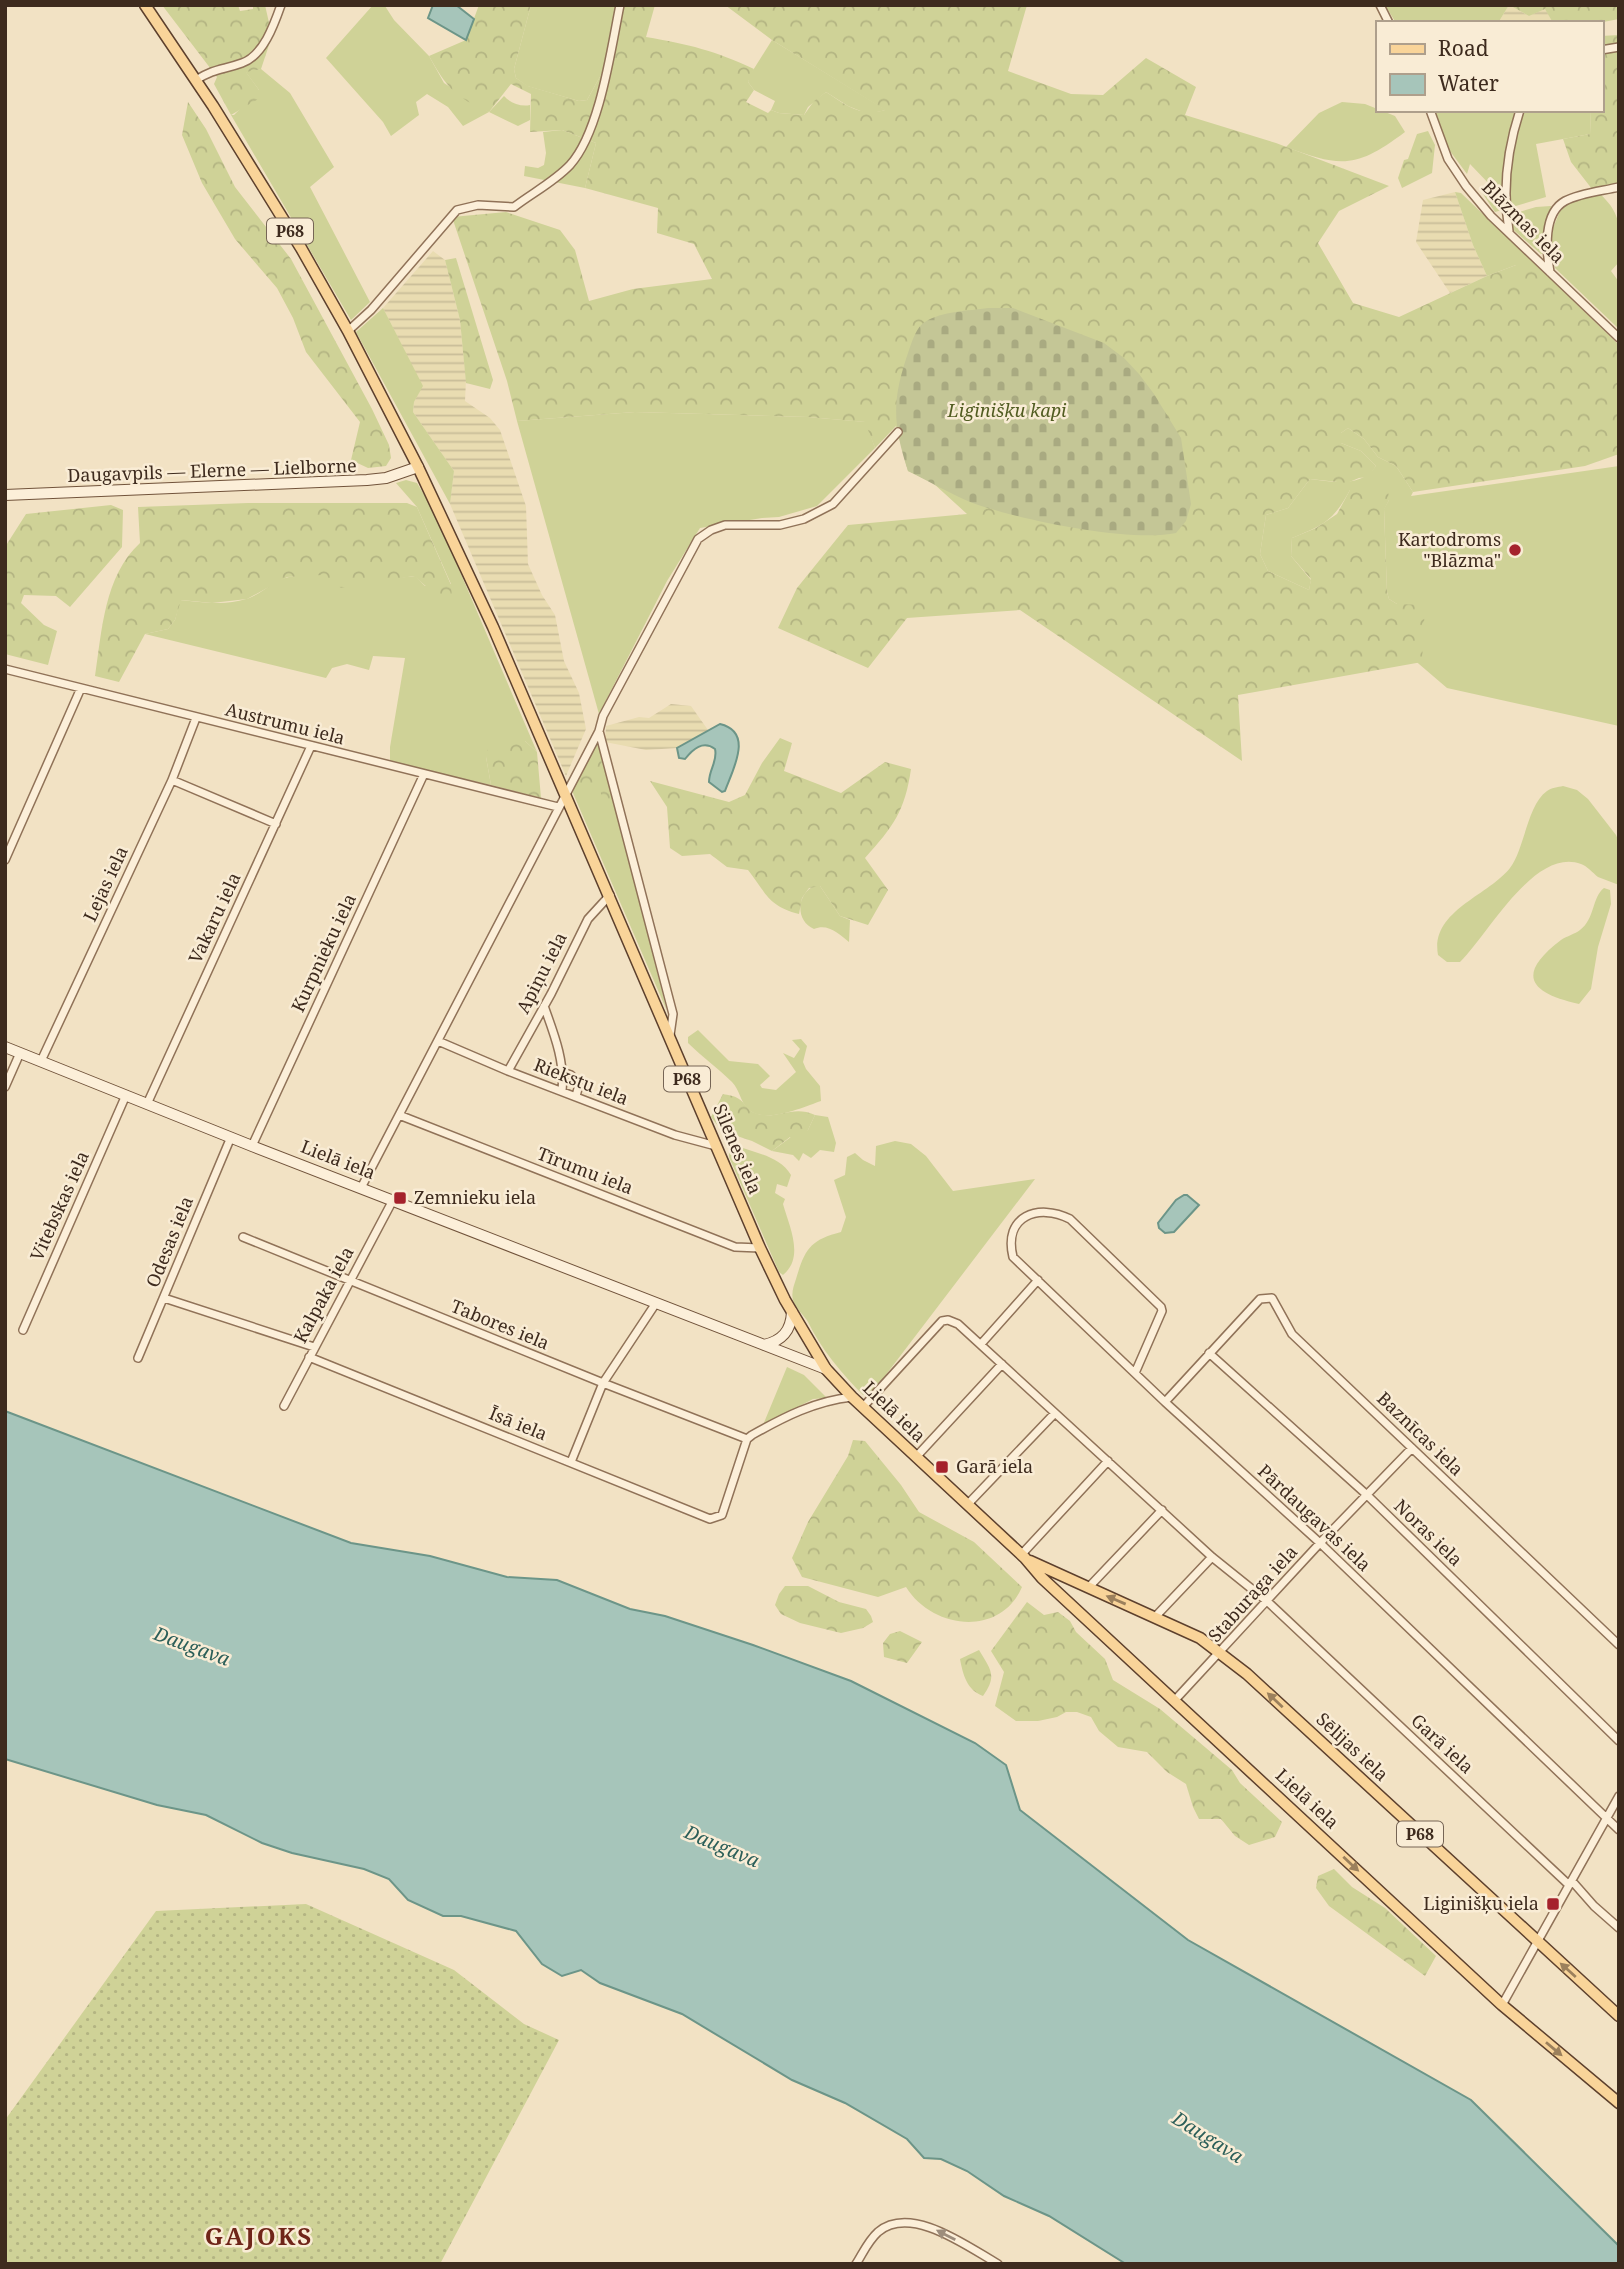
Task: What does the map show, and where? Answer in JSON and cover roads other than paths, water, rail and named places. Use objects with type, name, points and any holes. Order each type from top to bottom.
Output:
[{"type":"main road","name":"P68","points":[[145,5],[267,192],[348,331],[418,467]]},
{"type":"main road","name":"Silenes iela","points":[[418,467],[493,626],[760,1248],[792,1312],[826,1369]]},
{"type":"main road","name":"Lielā iela","points":[[826,1369],[1042,1578],[1502,2004],[1619,2103]]},
{"type":"main road","name":"Sēlijas iela","points":[[1023,1557],[1155,1617],[1200,1639],[1220,1653],[1247,1674],[1619,2016]]},
{"type":"street","points":[[196,80],[209,71],[243,63],[254,57],[261,49],[281,5]]},
{"type":"street","points":[[348,331],[371,310],[457,210],[478,205],[514,207],[572,163],[591,126],[606,74],[620,5]]},
{"type":"street","name":"Blāzmas iela","points":[[1431,112],[1448,159],[1466,186],[1492,216],[1619,338]]},
{"type":"street","points":[[1509,231],[1505,199],[1506,162],[1519,112]]},
{"type":"street","points":[[1550,272],[1546,254],[1547,240],[1557,207],[1567,200],[1619,187]]},
{"type":"street","points":[[361,1188],[566,795],[599,730],[603,716],[698,539],[710,530],[725,525],[780,525],[804,519],[833,504],[898,432]]},
{"type":"street","name":"Daugavpils — Elerne — Lielborne","points":[[5,495],[367,480],[386,478],[418,467]]},
{"type":"street","name":"Austrumu iela","points":[[5,669],[558,807]]},
{"type":"street","points":[[5,860],[80,688]]},
{"type":"street","name":"Lejas iela","points":[[41,1061],[172,780],[196,718]]},
{"type":"street","points":[[599,730],[673,1014],[669,1037]]},
{"type":"street","name":"Vakaru iela","points":[[147,1104],[311,747]]},
{"type":"street","name":"Kurpnieku iela","points":[[252,1146],[425,774]]},
{"type":"street","points":[[172,780],[276,824]]},
{"type":"street","name":"Apiņu iela","points":[[508,1071],[588,919],[610,894]]},
{"type":"street","points":[[544,1006],[557,1040],[562,1091]]},
{"type":"street","name":"Riekstu iela","points":[[438,1041],[675,1135],[716,1146]]},
{"type":"street","name":"Lielā iela","points":[[5,1047],[826,1369]]},
{"type":"street","points":[[5,1087],[20,1053]]},
{"type":"street","points":[[562,1072],[571,1075],[579,1085],[576,1096]]},
{"type":"street","name":"Vitebskas iela","points":[[23,1330],[126,1095]]},
{"type":"street","name":"Tīrumu iela","points":[[400,1115],[735,1247],[760,1248]]},
{"type":"street","name":"Odesas iela","points":[[138,1358],[231,1137]]},
{"type":"street","name":"Kalpaka iela","points":[[284,1406],[393,1200]]},
{"type":"street","name":"Pārdaugavas iela","points":[[1135,1373],[1162,1311],[1161,1307],[1070,1219],[1055,1213],[1038,1212],[1019,1221],[1010,1243],[1013,1256],[1165,1402],[1320,1543],[1619,1830]]},
{"type":"street","name":"Tabores iela","points":[[243,1237],[747,1439]]},
{"type":"street","points":[[981,1344],[1038,1280]]},
{"type":"street","points":[[164,1298],[314,1347]]},
{"type":"street","name":"Baznīcas iela","points":[[1209,1353],[1261,1299],[1272,1298],[1292,1334],[1619,1645]]},
{"type":"street","points":[[571,1462],[603,1383],[656,1303]]},
{"type":"street","points":[[763,1345],[775,1342],[785,1335],[792,1322],[792,1312]]},
{"type":"street","name":"Garā iela","points":[[863,1407],[942,1321],[958,1324],[1212,1557],[1268,1602],[1619,1928]]},
{"type":"street","points":[[1165,1402],[1209,1353]]},
{"type":"street","name":"Noras iela","points":[[1209,1353],[1367,1495],[1619,1741]]},
{"type":"street","name":"Īsā iela","points":[[309,1357],[710,1519],[722,1515],[747,1439]]},
{"type":"street","points":[[916,1457],[1002,1364]]},
{"type":"street","points":[[747,1439],[791,1413],[836,1399],[852,1397]]},
{"type":"street","points":[[967,1505],[1055,1413]]},
{"type":"street","name":"Staburaga iela","points":[[1175,1700],[1412,1448]]},
{"type":"street","points":[[1023,1557],[1108,1461]]},
{"type":"street","points":[[1088,1588],[1162,1510]]},
{"type":"street","points":[[1155,1617],[1212,1557]]},
{"type":"street","points":[[1502,2004],[1619,1796]]},
{"type":"street","points":[[856,2264],[870,2240],[880,2230],[905,2223],[929,2226],[998,2264]]},
{"type":"water","points":[[433,5],[456,5],[474,19],[466,40],[428,18]]},
{"type":"water","points":[[720,724],[730,728],[739,743],[736,762],[725,791],[722,792],[709,782],[715,749],[702,746],[685,759],[679,758],[677,748]]},
{"type":"water","points":[[1184,1195],[1199,1205],[1174,1232],[1165,1233],[1158,1223],[1176,1200]]},
{"type":"water","name":"Daugava","points":[[5,1411],[351,1543],[430,1556],[507,1577],[557,1580],[630,1609],[665,1616],[753,1645],[851,1681],[975,1743],[1006,1765],[1020,1810],[1188,1940],[1471,2100],[1619,2246],[1619,2264],[1126,2264],[1049,2216],[1004,2196],[967,2171],[941,2159],[924,2158],[907,2139],[845,2103],[792,2080],[682,2014],[600,1983],[581,1970],[562,1976],[542,1964],[516,1931],[461,1916],[443,1916],[408,1900],[389,1879],[364,1869],[292,1853],[262,1843],[206,1815],[157,1805],[5,1759]]},
{"type":"place","name":"Kartodroms \"Blāzma\"","points":[[1515,550]]},
{"type":"place","name":"Zemnieku iela","points":[[400,1198]]},
{"type":"place","name":"Garā iela","points":[[942,1467]]},
{"type":"place","name":"Liginišķu iela","points":[[1553,1904]]},
{"type":"district","name":"GAJOKS","points":[[259,2237]]},
{"type":"park label","name":"Liginišķu kapi","points":[[1007,411]]}]
